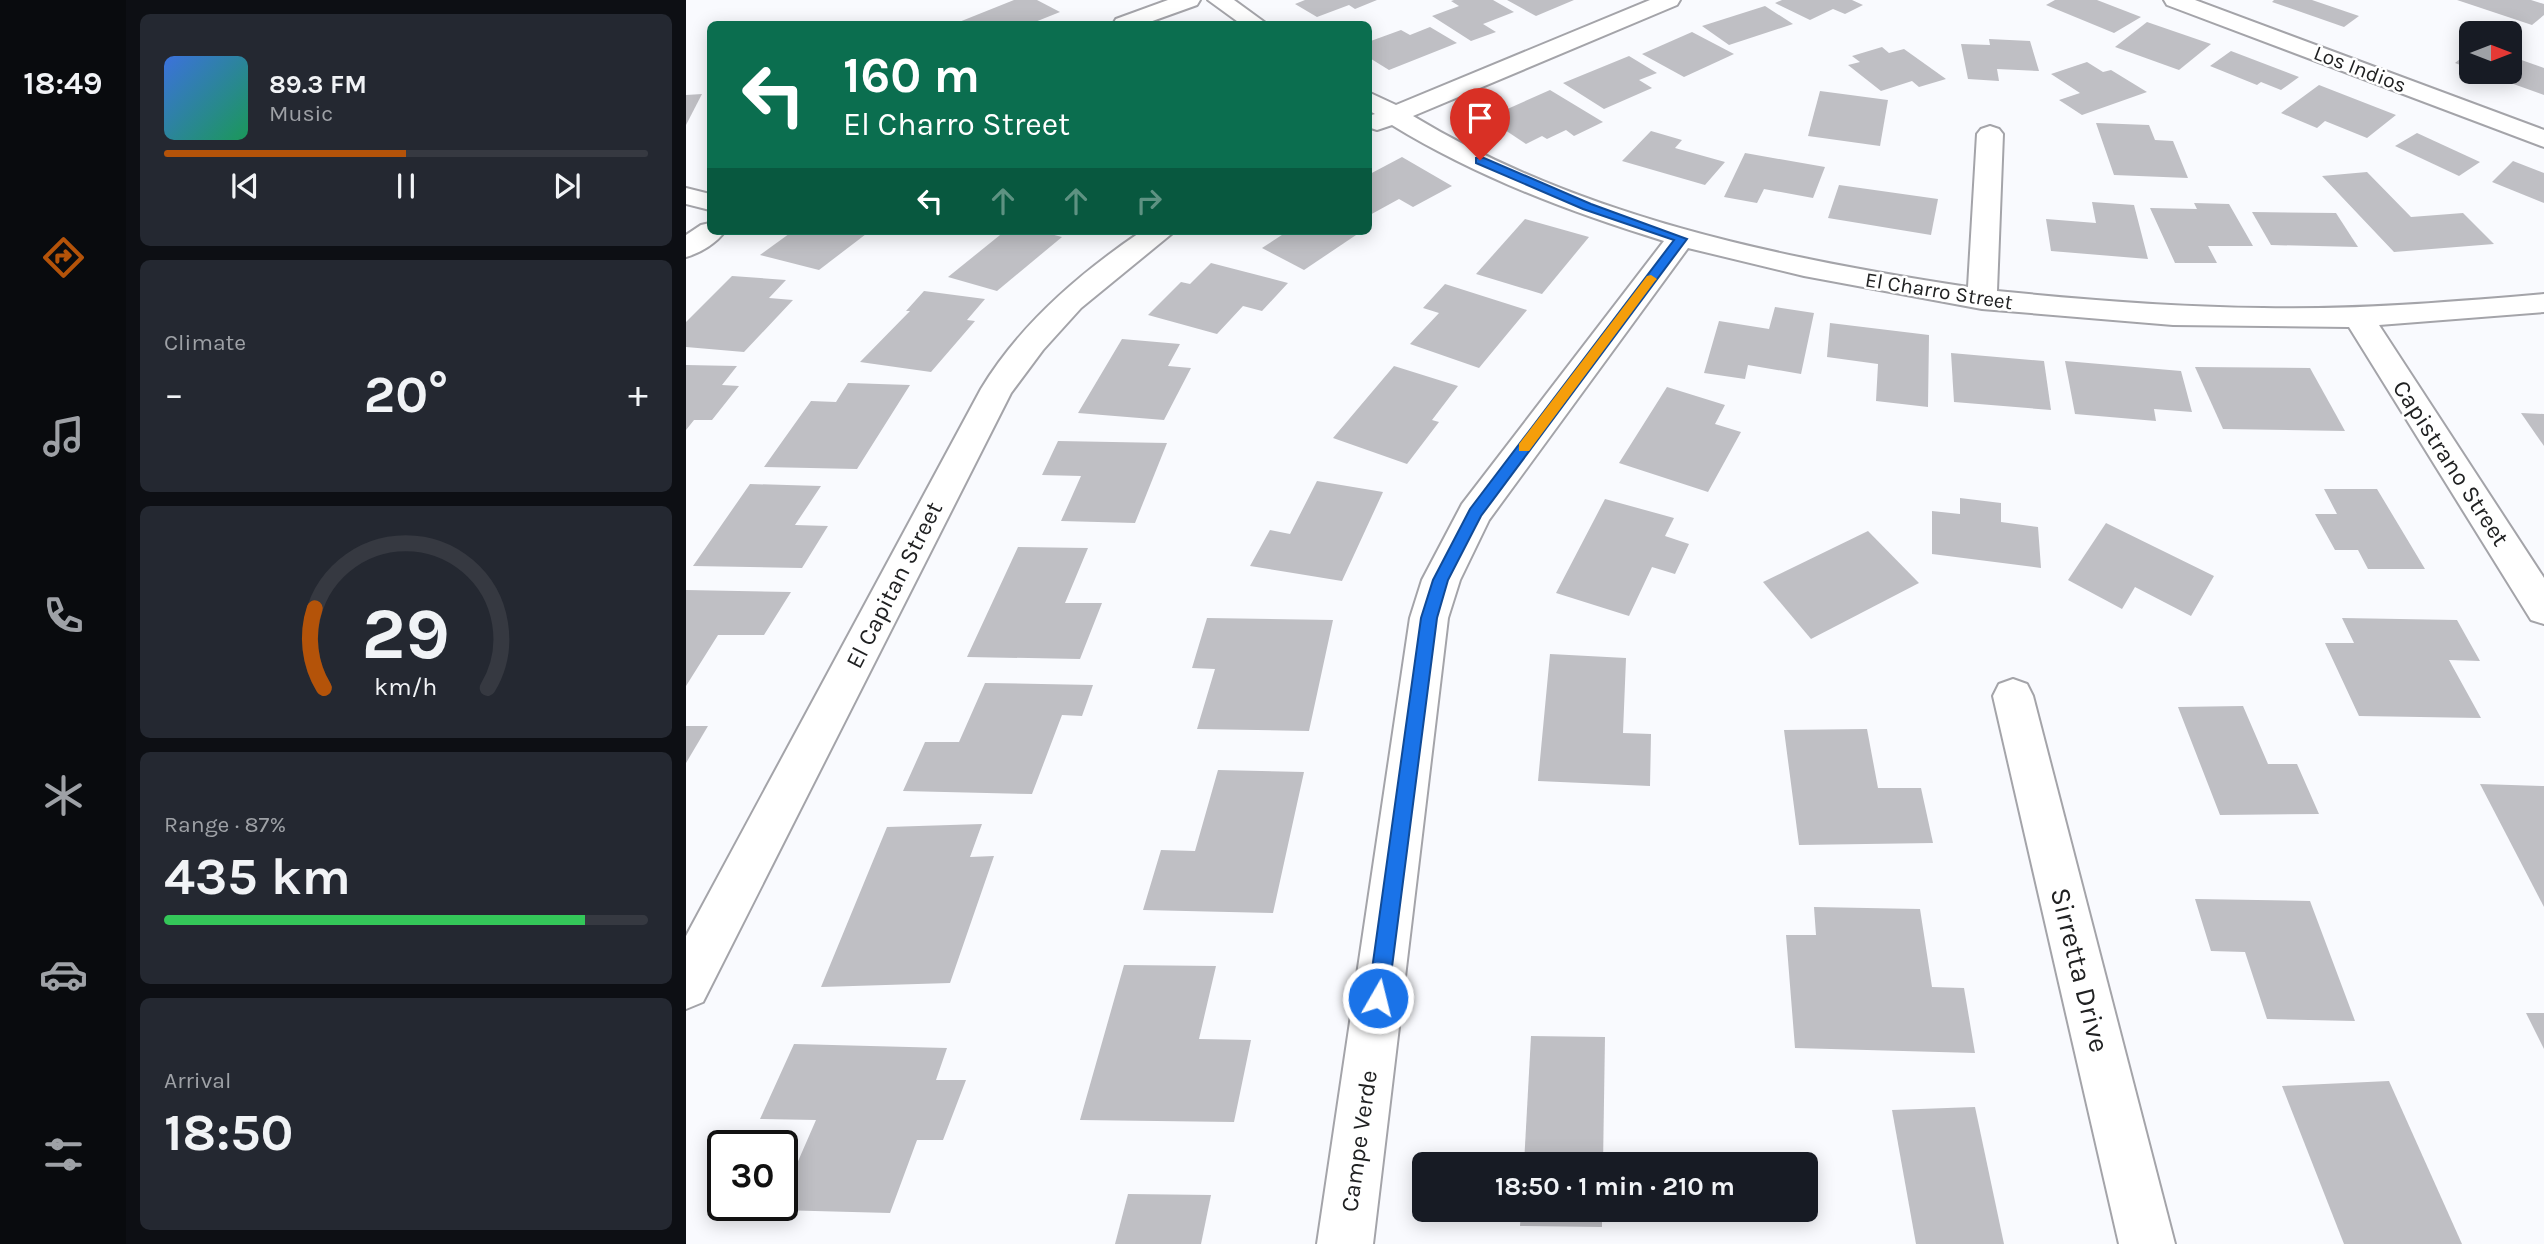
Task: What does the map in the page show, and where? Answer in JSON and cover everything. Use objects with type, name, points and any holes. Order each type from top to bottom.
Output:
[{"type":"street","points":[[1132,21],[1189,0]]},
{"type":"street","points":[[1219,0],[1251,21]]},
{"type":"street","points":[[1381,121],[1668,0]]},
{"type":"street","name":"Los Indios","points":[[2175,0],[2544,139]]},
{"type":"street","name":"El Charro Street","points":[[1372,106],[1381,121],[1440,142],[1587,206],[1681,239],[1862,280],[1982,300],[2126,314],[2268,320],[2442,314],[2544,303]]},
{"type":"street","points":[[1982,300],[1990,134]]},
{"type":"street","points":[[686,196],[707,201]]},
{"type":"street","points":[[686,248],[707,234]]},
{"type":"street","name":"El Capitan Street","points":[[686,985],[997,389],[1023,351],[1054,316],[1096,277],[1155,235]]},
{"type":"street","name":"Campe Verde","points":[[1345,1244],[1429,618],[1441,580],[1475,513],[1681,239]]},
{"type":"street","name":"Capistrano Street","points":[[2358,317],[2544,609]]},
{"type":"street","name":"Sirretta Drive","points":[[2013,695],[2147,1244]]},
{"type":"building","points":[[1014,0],[1037,0],[1060,12],[1038,21],[962,21]]},
{"type":"building","points":[[1305,0],[1377,0],[1355,9],[1349,5],[1317,17],[1295,4]]},
{"type":"building","points":[[1493,0],[1514,12],[1483,24],[1496,32],[1471,41],[1432,16],[1459,6],[1451,1]]},
{"type":"building","points":[[1507,0],[1574,0],[1536,16]]},
{"type":"building","points":[[1782,0],[1852,0],[1863,5],[1845,14],[1833,9],[1810,20],[1775,3]]},
{"type":"building","points":[[2055,0],[2097,0],[2141,17],[2114,33],[2046,5]]},
{"type":"building","points":[[2312,0],[2359,16],[2344,27],[2272,2]]},
{"type":"building","points":[[2457,0],[2531,0],[2544,4],[2544,15],[2532,25]]},
{"type":"building","points":[[1765,6],[1793,24],[1729,45],[1702,26]]},
{"type":"building","points":[[2147,22],[2211,44],[2179,70],[2115,47]]},
{"type":"building","points":[[1430,27],[1457,43],[1389,70],[1372,59],[1372,41],[1401,30],[1410,35]]},
{"type":"building","points":[[1692,32],[1734,54],[1684,77],[1642,54]]},
{"type":"building","points":[[1989,39],[2030,41],[2039,71],[1997,69],[1999,81],[1968,79],[1961,44],[1990,45]]},
{"type":"building","points":[[1882,47],[1889,53],[1904,49],[1946,79],[1919,87],[1912,81],[1881,91],[1848,65],[1860,62],[1852,56]]},
{"type":"building","points":[[2231,51],[2299,77],[2281,90],[2261,82],[2257,85],[2210,66]]},
{"type":"building","points":[[1629,56],[1657,73],[1639,80],[1652,88],[1604,109],[1563,83]]},
{"type":"building","points":[[2522,60],[2544,68],[2544,95],[2513,84],[2522,84]]},
{"type":"building","points":[[2087,62],[2103,72],[2111,70],[2147,92],[2082,115],[2059,100],[2080,93],[2051,74]]},
{"type":"building","points":[[2319,85],[2396,115],[2367,138],[2325,121],[2317,128],[2281,113]]},
{"type":"building","points":[[1550,90],[1603,122],[1574,136],[1566,130],[1547,139],[1542,136],[1526,144],[1487,118]]},
{"type":"building","points":[[1820,91],[1888,100],[1880,146],[1808,136]]},
{"type":"building","points":[[702,94],[686,125],[686,95]]},
{"type":"building","points":[[2096,123],[2149,125],[2155,140],[2173,141],[2188,178],[2114,175]]},
{"type":"building","points":[[1651,131],[1682,140],[1675,148],[1725,162],[1705,185],[1622,161]]},
{"type":"building","points":[[2417,133],[2480,162],[2459,176],[2395,146]]},
{"type":"building","points":[[1745,153],[1825,167],[1813,198],[1764,189],[1757,203],[1724,197]]},
{"type":"building","points":[[1402,157],[1452,186],[1413,207],[1399,199],[1372,214],[1372,173]]},
{"type":"building","points":[[2513,161],[2544,173],[2544,203],[2492,182]]},
{"type":"building","points":[[2367,172],[2411,217],[2463,213],[2494,244],[2394,252],[2322,176]]},
{"type":"building","points":[[1839,185],[1938,199],[1931,235],[1828,218]]},
{"type":"building","points":[[2092,202],[2134,205],[2148,259],[2051,251],[2046,219],[2096,223]]},
{"type":"building","points":[[2194,203],[2229,204],[2253,246],[2208,246],[2217,263],[2175,263],[2150,208],[2197,209]]},
{"type":"building","points":[[2252,212],[2336,213],[2358,247],[2271,245]]},
{"type":"building","points":[[1525,219],[1589,237],[1542,294],[1476,274]]},
{"type":"building","points":[[788,235],[865,235],[819,270],[760,255]]},
{"type":"building","points":[[1000,235],[1062,237],[997,291],[948,277]]},
{"type":"building","points":[[1282,235],[1356,235],[1304,270],[1262,248]]},
{"type":"building","points":[[1211,263],[1288,283],[1262,311],[1243,306],[1217,334],[1148,315],[1181,282],[1190,284]]},
{"type":"building","points":[[732,276],[786,280],[769,298],[793,300],[744,352],[686,347],[686,322]]},
{"type":"building","points":[[1445,284],[1527,310],[1479,368],[1410,344],[1439,313],[1423,308]]},
{"type":"building","points":[[924,291],[985,299],[967,320],[975,321],[931,372],[860,362],[910,311],[906,311]]},
{"type":"building","points":[[1775,307],[1814,313],[1801,374],[1748,365],[1745,379],[1704,373],[1719,321],[1769,329]]},
{"type":"building","points":[[1830,323],[1929,335],[1928,407],[1876,401],[1878,364],[1827,357]]},
{"type":"building","points":[[1122,339],[1180,344],[1168,366],[1191,368],[1164,420],[1078,413]]},
{"type":"building","points":[[1951,353],[2044,361],[2051,410],[1954,402]]},
{"type":"building","points":[[2065,361],[2181,371],[2192,412],[2154,409],[2156,421],[2075,414]]},
{"type":"building","points":[[686,365],[737,366],[722,385],[739,386],[712,420],[694,420],[686,430]]},
{"type":"building","points":[[1394,366],[1458,386],[1432,420],[1439,422],[1407,464],[1333,438]]},
{"type":"building","points":[[2195,367],[2310,368],[2345,431],[2223,429]]},
{"type":"building","points":[[848,383],[910,385],[857,469],[764,467],[811,401],[836,402]]},
{"type":"building","points":[[1667,387],[1725,405],[1715,424],[1741,432],[1708,492],[1619,463]]},
{"type":"building","points":[[2521,413],[2544,414],[2544,446]]},
{"type":"building","points":[[1058,441],[1167,443],[1135,523],[1061,521],[1081,476],[1042,475]]},
{"type":"building","points":[[1317,481],[1383,492],[1342,581],[1250,566],[1270,530],[1290,534]]},
{"type":"building","points":[[750,484],[821,486],[795,525],[828,526],[802,568],[693,566]]},
{"type":"building","points":[[2324,489],[2377,489],[2425,569],[2368,569],[2358,550],[2335,550],[2315,514],[2337,514]]},
{"type":"building","points":[[1960,498],[2001,503],[2001,522],[2038,527],[2041,568],[1932,554],[1932,511],[1960,514]]},
{"type":"building","points":[[1605,499],[1674,518],[1665,536],[1689,544],[1675,574],[1652,567],[1629,616],[1556,593]]},
{"type":"building","points":[[2106,523],[2214,576],[2191,616],[2135,587],[2122,609],[2068,580]]},
{"type":"building","points":[[1868,531],[1919,583],[1811,639],[1763,582]]},
{"type":"building","points":[[1018,547],[1088,548],[1065,603],[1102,603],[1080,659],[967,657]]},
{"type":"building","points":[[686,590],[791,592],[764,635],[718,635],[686,686]]},
{"type":"building","points":[[1207,618],[1333,620],[1309,731],[1197,729],[1215,669],[1192,668]]},
{"type":"building","points":[[2342,618],[2457,620],[2480,661],[2449,660],[2481,718],[2359,716],[2325,643],[2354,643]]},
{"type":"building","points":[[1550,654],[1626,658],[1623,733],[1651,734],[1650,786],[1538,781]]},
{"type":"building","points":[[985,683],[1093,685],[1082,716],[1062,715],[1032,794],[903,791],[925,742],[959,742]]},
{"type":"building","points":[[2243,706],[2268,764],[2297,764],[2319,814],[2220,815],[2178,707]]},
{"type":"building","points":[[686,726],[708,726],[686,763]]},
{"type":"building","points":[[1867,729],[1878,788],[1921,788],[1933,843],[1799,845],[1784,730]]},
{"type":"building","points":[[1218,770],[1304,772],[1273,913],[1143,910],[1161,850],[1195,851]]},
{"type":"building","points":[[2480,784],[2544,786],[2544,907]]},
{"type":"building","points":[[982,824],[970,857],[994,856],[950,983],[821,987],[887,827]]},
{"type":"building","points":[[2195,899],[2310,901],[2355,1021],[2267,1019],[2245,952],[2211,951]]},
{"type":"building","points":[[1814,907],[1920,909],[1932,987],[1964,988],[1975,1053],[1795,1048],[1786,935],[1816,935]]},
{"type":"building","points":[[1124,965],[1216,966],[1199,1039],[1251,1040],[1234,1122],[1080,1120]]},
{"type":"building","points":[[2526,1013],[2544,1013],[2544,1049]]},
{"type":"building","points":[[1531,1036],[1605,1037],[1603,1152],[1525,1152]]},
{"type":"building","points":[[794,1044],[947,1048],[936,1080],[966,1080],[943,1140],[917,1140],[890,1213],[798,1211],[798,1161],[816,1120],[760,1119]]},
{"type":"building","points":[[2389,1081],[2462,1244],[2344,1244],[2282,1086]]},
{"type":"building","points":[[1975,1107],[2004,1244],[1916,1244],[1892,1110]]},
{"type":"building","points":[[1128,1194],[1211,1195],[1201,1244],[1115,1244]]},
{"type":"building","points":[[1520,1222],[1602,1222],[1602,1227],[1520,1226]]},
{"type":"slow traffic","points":[[1524,448],[1651,279]]},
{"type":"route","points":[[1378,998],[1429,618],[1441,580],[1456,545],[1475,513],[1681,239],[1587,206],[1480,160]]}]
